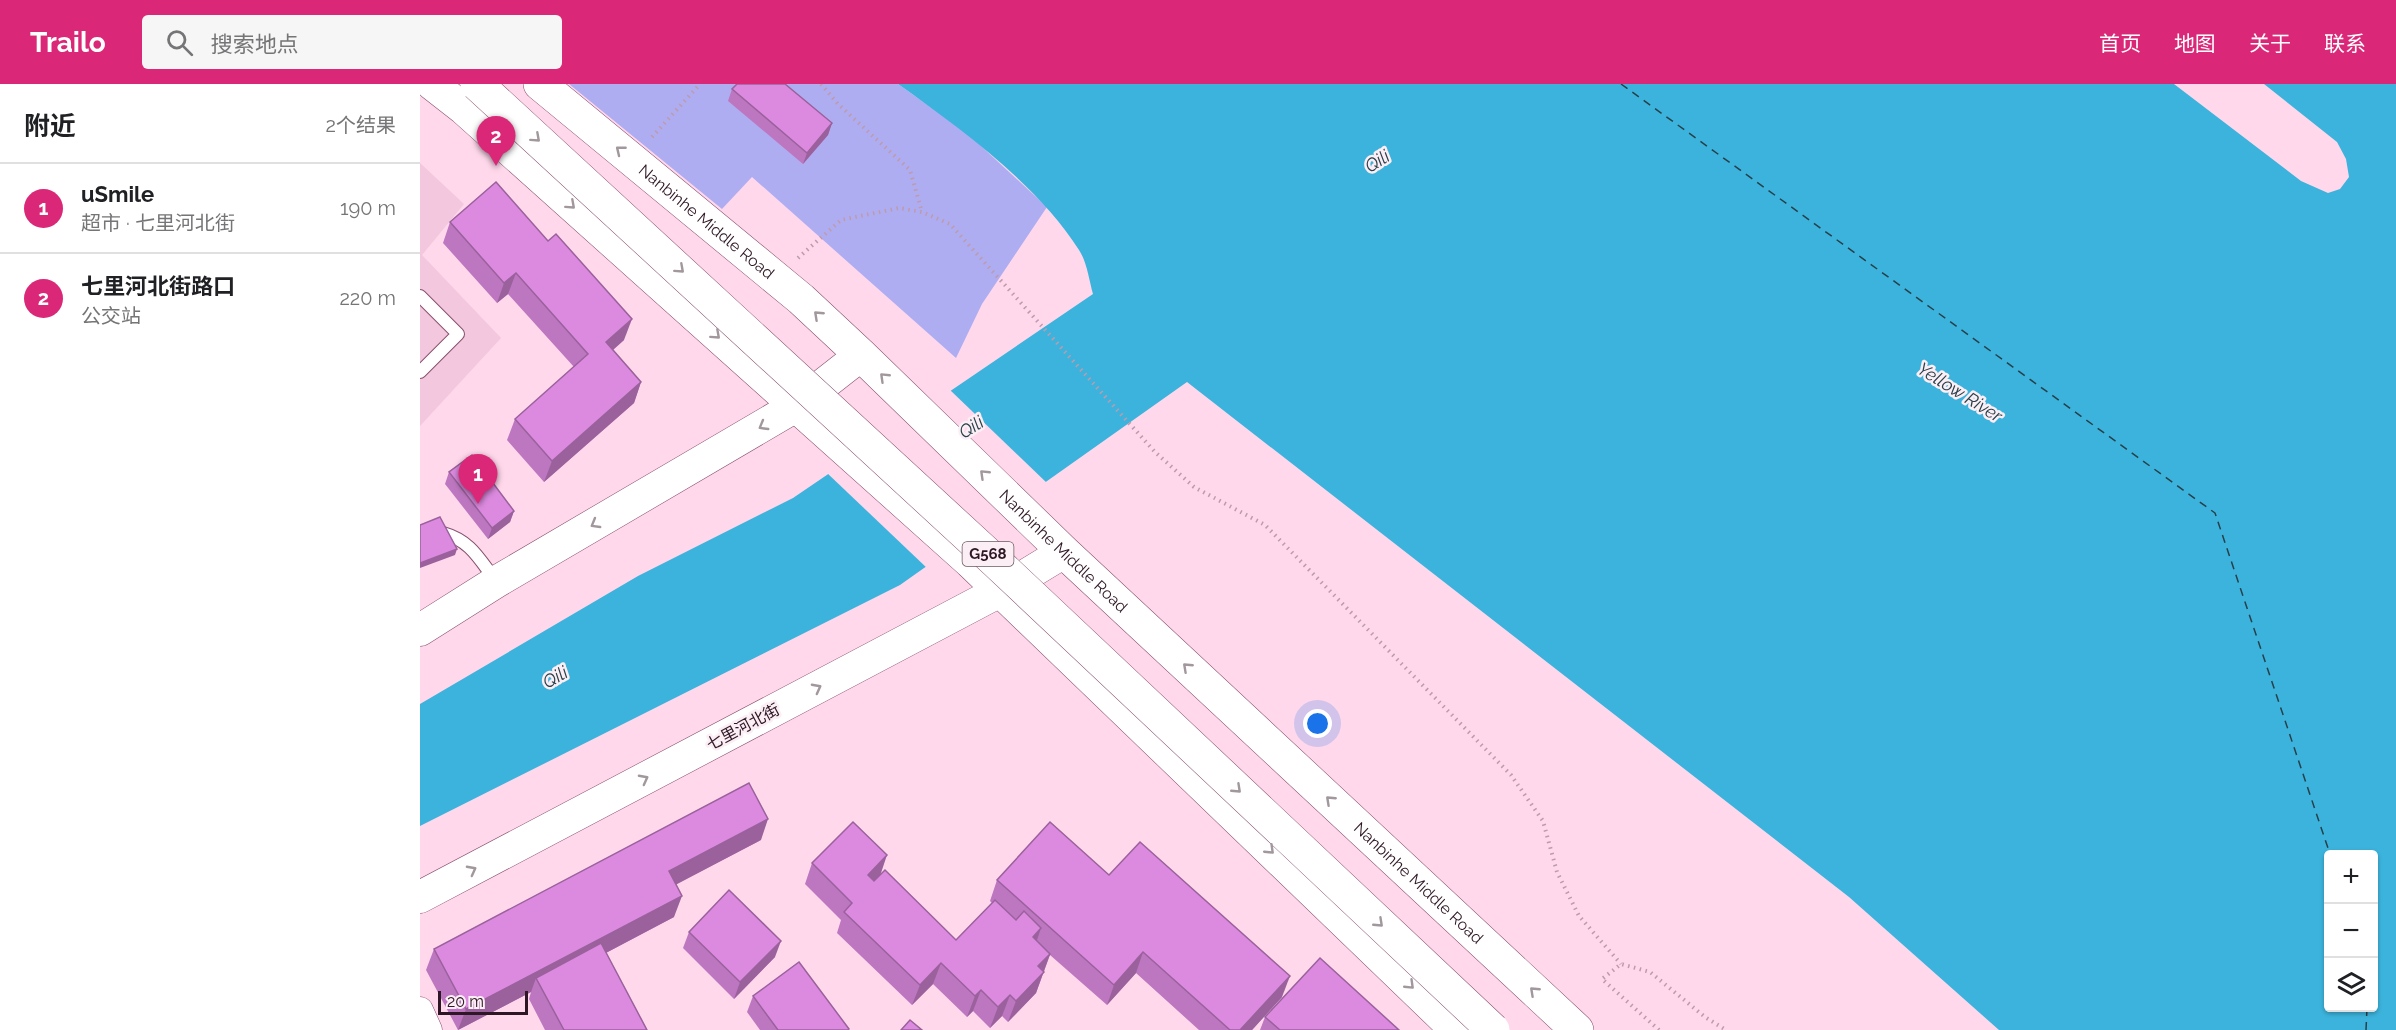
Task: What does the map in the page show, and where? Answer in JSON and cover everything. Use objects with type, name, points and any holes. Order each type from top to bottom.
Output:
[{"type":"highway","name":"G568","points":[[477,84],[995,561],[1493,1030]]},
{"type":"highway","name":"Nanbinhe Middle Road","points":[[540,84],[776,278],[861,355],[1052,541],[1577,1030]]},
{"type":"street","points":[[432,84],[464,109],[970,562],[1456,1030]]},
{"type":"street","points":[[420,630],[496,582],[796,406],[861,355]]},
{"type":"street","name":"七里河北街","points":[[420,897],[1000,591],[1052,541]]},
{"type":"street","points":[[420,1010],[429,1030]]},
{"type":"lane","points":[[420,296],[458,334],[420,372]]},
{"type":"lane","points":[[446,539],[473,551],[496,582]]},
{"type":"path","points":[[632,160],[700,84]]},
{"type":"path","points":[[821,84],[838,104],[910,170],[922,212]]},
{"type":"path","points":[[776,278],[841,220],[899,208],[922,212],[950,224],[1155,452],[1194,487],[1265,525],[1510,775],[1543,821],[1557,872],[1580,916],[1620,964],[1650,972],[1705,1017],[1726,1030]]},
{"type":"path","points":[[1620,964],[1602,979],[1659,1030]]},
{"type":"shaded area","points":[[569,84],[898,84],[967,133],[1047,207],[982,304],[956,358],[752,177],[722,209]]},
{"type":"shaded area","points":[[420,163],[464,204],[422,255],[501,338],[420,426]]},
{"type":"water","points":[[898,84],[2174,84],[2301,181],[2328,193],[2340,189],[2349,177],[2346,159],[2337,142],[2264,84],[2396,84],[2396,1030],[1999,1030],[1849,897],[1187,382],[900,585],[420,826],[420,704],[638,576],[793,498],[1093,294],[1082,255],[1062,226],[1020,181],[972,139]]},
{"type":"pier","points":[[949,389],[1048,484],[928,569],[826,472]]},
{"type":"building","points":[[737,84],[785,84],[832,123],[807,153],[732,89]]},
{"type":"building","points":[[496,182],[548,241],[556,234],[632,319],[606,342],[641,382],[552,461],[515,419],[588,354],[516,273],[504,283],[450,222]]},
{"type":"building","points":[[472,455],[514,511],[492,528],[449,472]]},
{"type":"building","points":[[440,517],[457,549],[420,563],[420,525]]},
{"type":"building","points":[[749,783],[768,819],[669,871],[682,896],[466,1009],[434,949]]},
{"type":"building","points":[[853,822],[887,855],[868,875],[874,881],[885,870],[956,940],[995,900],[1016,920],[1024,911],[1041,928],[1033,937],[1050,954],[1038,966],[1044,972],[1016,1001],[1010,995],[998,1007],[981,990],[975,996],[941,963],[920,985],[844,912],[852,903],[812,863]]},
{"type":"building","points":[[1050,822],[1109,875],[1140,842],[1290,976],[1240,1030],[1230,1030],[1143,952],[1114,985],[997,880]]},
{"type":"building","points":[[729,890],[781,941],[740,982],[689,932]]},
{"type":"building","points":[[601,943],[647,1030],[564,1030],[536,978]]},
{"type":"building","points":[[1320,958],[1399,1030],[1280,1030],[1265,1017]]},
{"type":"building","points":[[799,962],[848,1030],[778,1030],[753,996]]},
{"type":"building","points":[[910,1020],[922,1030],[901,1030]]},
{"type":"ferry route","points":[[1621,84],[2215,513],[2329,850]]},
{"type":"ferry route","points":[[2366,1030],[2367,1012]]},
{"type":"place","name":"七里河北街路口","points":[[496,166]]},
{"type":"place","name":"uSmile","points":[[478,504]]},
{"type":"water label","name":"Qili","points":[[1377,161]]},
{"type":"water label","name":"Yellow River","points":[[1960,392]]},
{"type":"water label","name":"Qili","points":[[971,427]]},
{"type":"water label","name":"Qili","points":[[555,677]]}]
